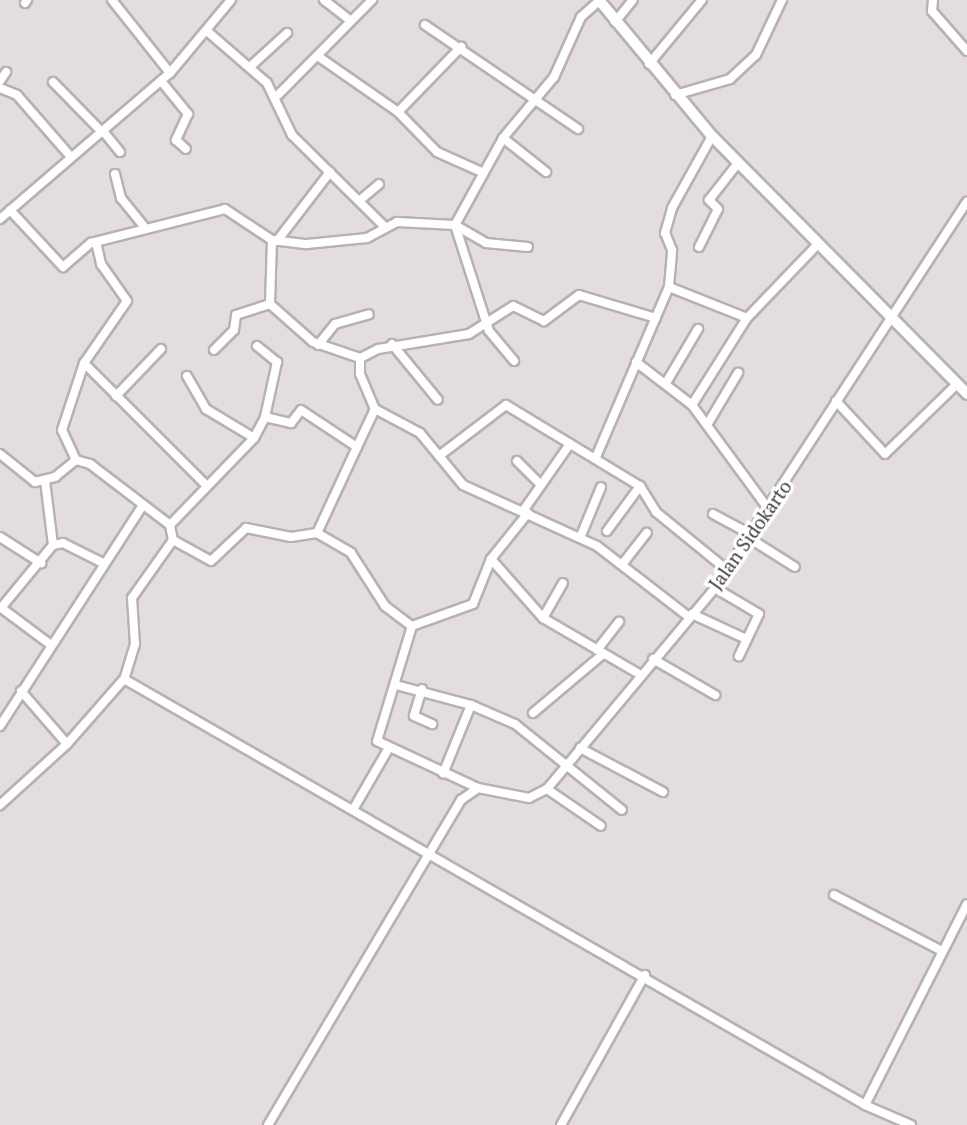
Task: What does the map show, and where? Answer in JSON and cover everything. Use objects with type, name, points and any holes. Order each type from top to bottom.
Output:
[{"type":"main road","points":[[603,2],[615,22],[649,64],[712,136],[967,394]]},
{"type":"street","points":[[112,0],[170,73]]},
{"type":"street","points":[[0,219],[170,73],[231,0]]},
{"type":"street","points":[[324,0],[351,21]]},
{"type":"street","points":[[278,95],[319,57],[372,0]]},
{"type":"street","points":[[615,22],[634,0]]},
{"type":"street","points":[[649,64],[702,0]]},
{"type":"street","points":[[675,95],[730,79],[756,55],[782,0]]},
{"type":"street","points":[[933,0],[932,11],[967,51]]},
{"type":"street","points":[[514,361],[488,322],[463,258],[455,225],[503,138],[559,68],[581,17],[603,2]]},
{"type":"street","points":[[425,25],[578,129]]},
{"type":"street","points":[[207,31],[251,66],[278,95],[292,135],[385,227]]},
{"type":"street","points":[[251,66],[287,33]]},
{"type":"street","points":[[398,112],[461,47]]},
{"type":"street","points":[[319,57],[398,112],[437,152],[484,173]]},
{"type":"street","points":[[0,81],[6,72]]},
{"type":"street","points":[[161,81],[188,114],[176,140],[186,149]]},
{"type":"street","points":[[53,82],[120,152]]},
{"type":"street","points":[[0,88],[18,95],[71,157]]},
{"type":"street","points":[[596,457],[669,287],[673,250],[666,228],[680,185],[712,136]]},
{"type":"street","points":[[503,138],[546,172]]},
{"type":"street","points":[[699,247],[718,209],[709,200],[738,163]]},
{"type":"street","points":[[270,304],[275,241],[330,173]]},
{"type":"street","points":[[116,174],[121,198],[144,226]]},
{"type":"street","points":[[359,201],[379,184]]},
{"type":"street","name":"Jalan Sidokarto","points":[[547,789],[715,588],[769,510],[891,315],[967,202]]},
{"type":"street","points":[[10,210],[59,266],[96,242],[144,226],[225,209],[275,241],[352,242],[385,227],[430,220],[455,225],[486,243],[528,247]]},
{"type":"street","points":[[0,805],[67,744],[124,679],[135,644],[132,598],[173,540],[170,525],[76,460],[62,430],[85,363],[127,301],[100,264],[96,242]]},
{"type":"street","points":[[692,405],[747,318],[818,244]]},
{"type":"street","points":[[669,287],[747,318]]},
{"type":"street","points":[[270,304],[318,345],[360,358],[391,344],[447,339],[488,322],[513,306],[549,320],[579,295],[656,318]]},
{"type":"street","points":[[214,350],[234,330],[236,315],[270,304]]},
{"type":"street","points":[[318,345],[335,324],[369,314]]},
{"type":"street","points":[[666,383],[698,329]]},
{"type":"street","points":[[391,344],[438,400]]},
{"type":"street","points":[[170,525],[204,483],[254,438],[265,417],[277,362],[257,346]]},
{"type":"street","points":[[116,396],[161,349]]},
{"type":"street","points":[[317,533],[375,409],[360,358]]},
{"type":"street","points":[[636,362],[692,405],[769,510]]},
{"type":"street","points":[[85,363],[204,483]]},
{"type":"street","points":[[707,425],[738,373]]},
{"type":"street","points":[[187,376],[206,409],[254,438]]},
{"type":"street","points":[[836,401],[885,454],[957,384]]},
{"type":"street","points":[[439,456],[506,405],[640,486],[656,512],[727,570]]},
{"type":"street","points":[[375,409],[421,433],[463,485],[580,538],[624,562],[691,616],[746,639]]},
{"type":"street","points":[[265,417],[291,423],[305,411],[358,447]]},
{"type":"street","points":[[412,626],[470,607],[491,559],[526,512],[569,443]]},
{"type":"street","points":[[0,454],[27,479],[45,481],[76,460]]},
{"type":"street","points":[[517,461],[541,485]]},
{"type":"street","points":[[45,481],[53,545]]},
{"type":"street","points":[[607,531],[640,486]]},
{"type":"street","points":[[580,538],[601,487]]},
{"type":"street","points":[[0,725],[142,505]]},
{"type":"street","points":[[713,514],[795,567]]},
{"type":"street","points":[[173,540],[211,561],[246,527],[291,537],[317,533],[351,553],[385,606],[412,626]]},
{"type":"street","points":[[624,562],[646,533]]},
{"type":"street","points":[[0,537],[40,563]]},
{"type":"street","points":[[51,645],[0,607],[53,545],[63,543],[103,563]]},
{"type":"street","points":[[491,559],[543,618],[641,675]]},
{"type":"street","points":[[543,618],[563,583]]},
{"type":"street","points":[[715,588],[759,614],[739,656]]},
{"type":"street","points":[[533,713],[600,652],[620,622]]},
{"type":"street","points":[[412,626],[377,741],[387,751],[478,789],[529,798],[547,789],[601,826]]},
{"type":"street","points":[[653,659],[715,695]]},
{"type":"street","points":[[124,679],[430,850],[865,1105],[911,1125]]},
{"type":"street","points":[[396,685],[422,689],[512,722],[622,810]]},
{"type":"street","points":[[422,689],[414,716],[432,724]]},
{"type":"street","points":[[21,691],[67,744]]},
{"type":"street","points":[[443,774],[471,705]]},
{"type":"street","points":[[580,748],[663,792]]},
{"type":"street","points":[[354,808],[387,751]]},
{"type":"street","points":[[268,1125],[461,800],[478,789]]},
{"type":"street","points":[[834,895],[942,951]]},
{"type":"street","points":[[865,1105],[967,904]]},
{"type":"street","points":[[561,1125],[645,975]]}]
